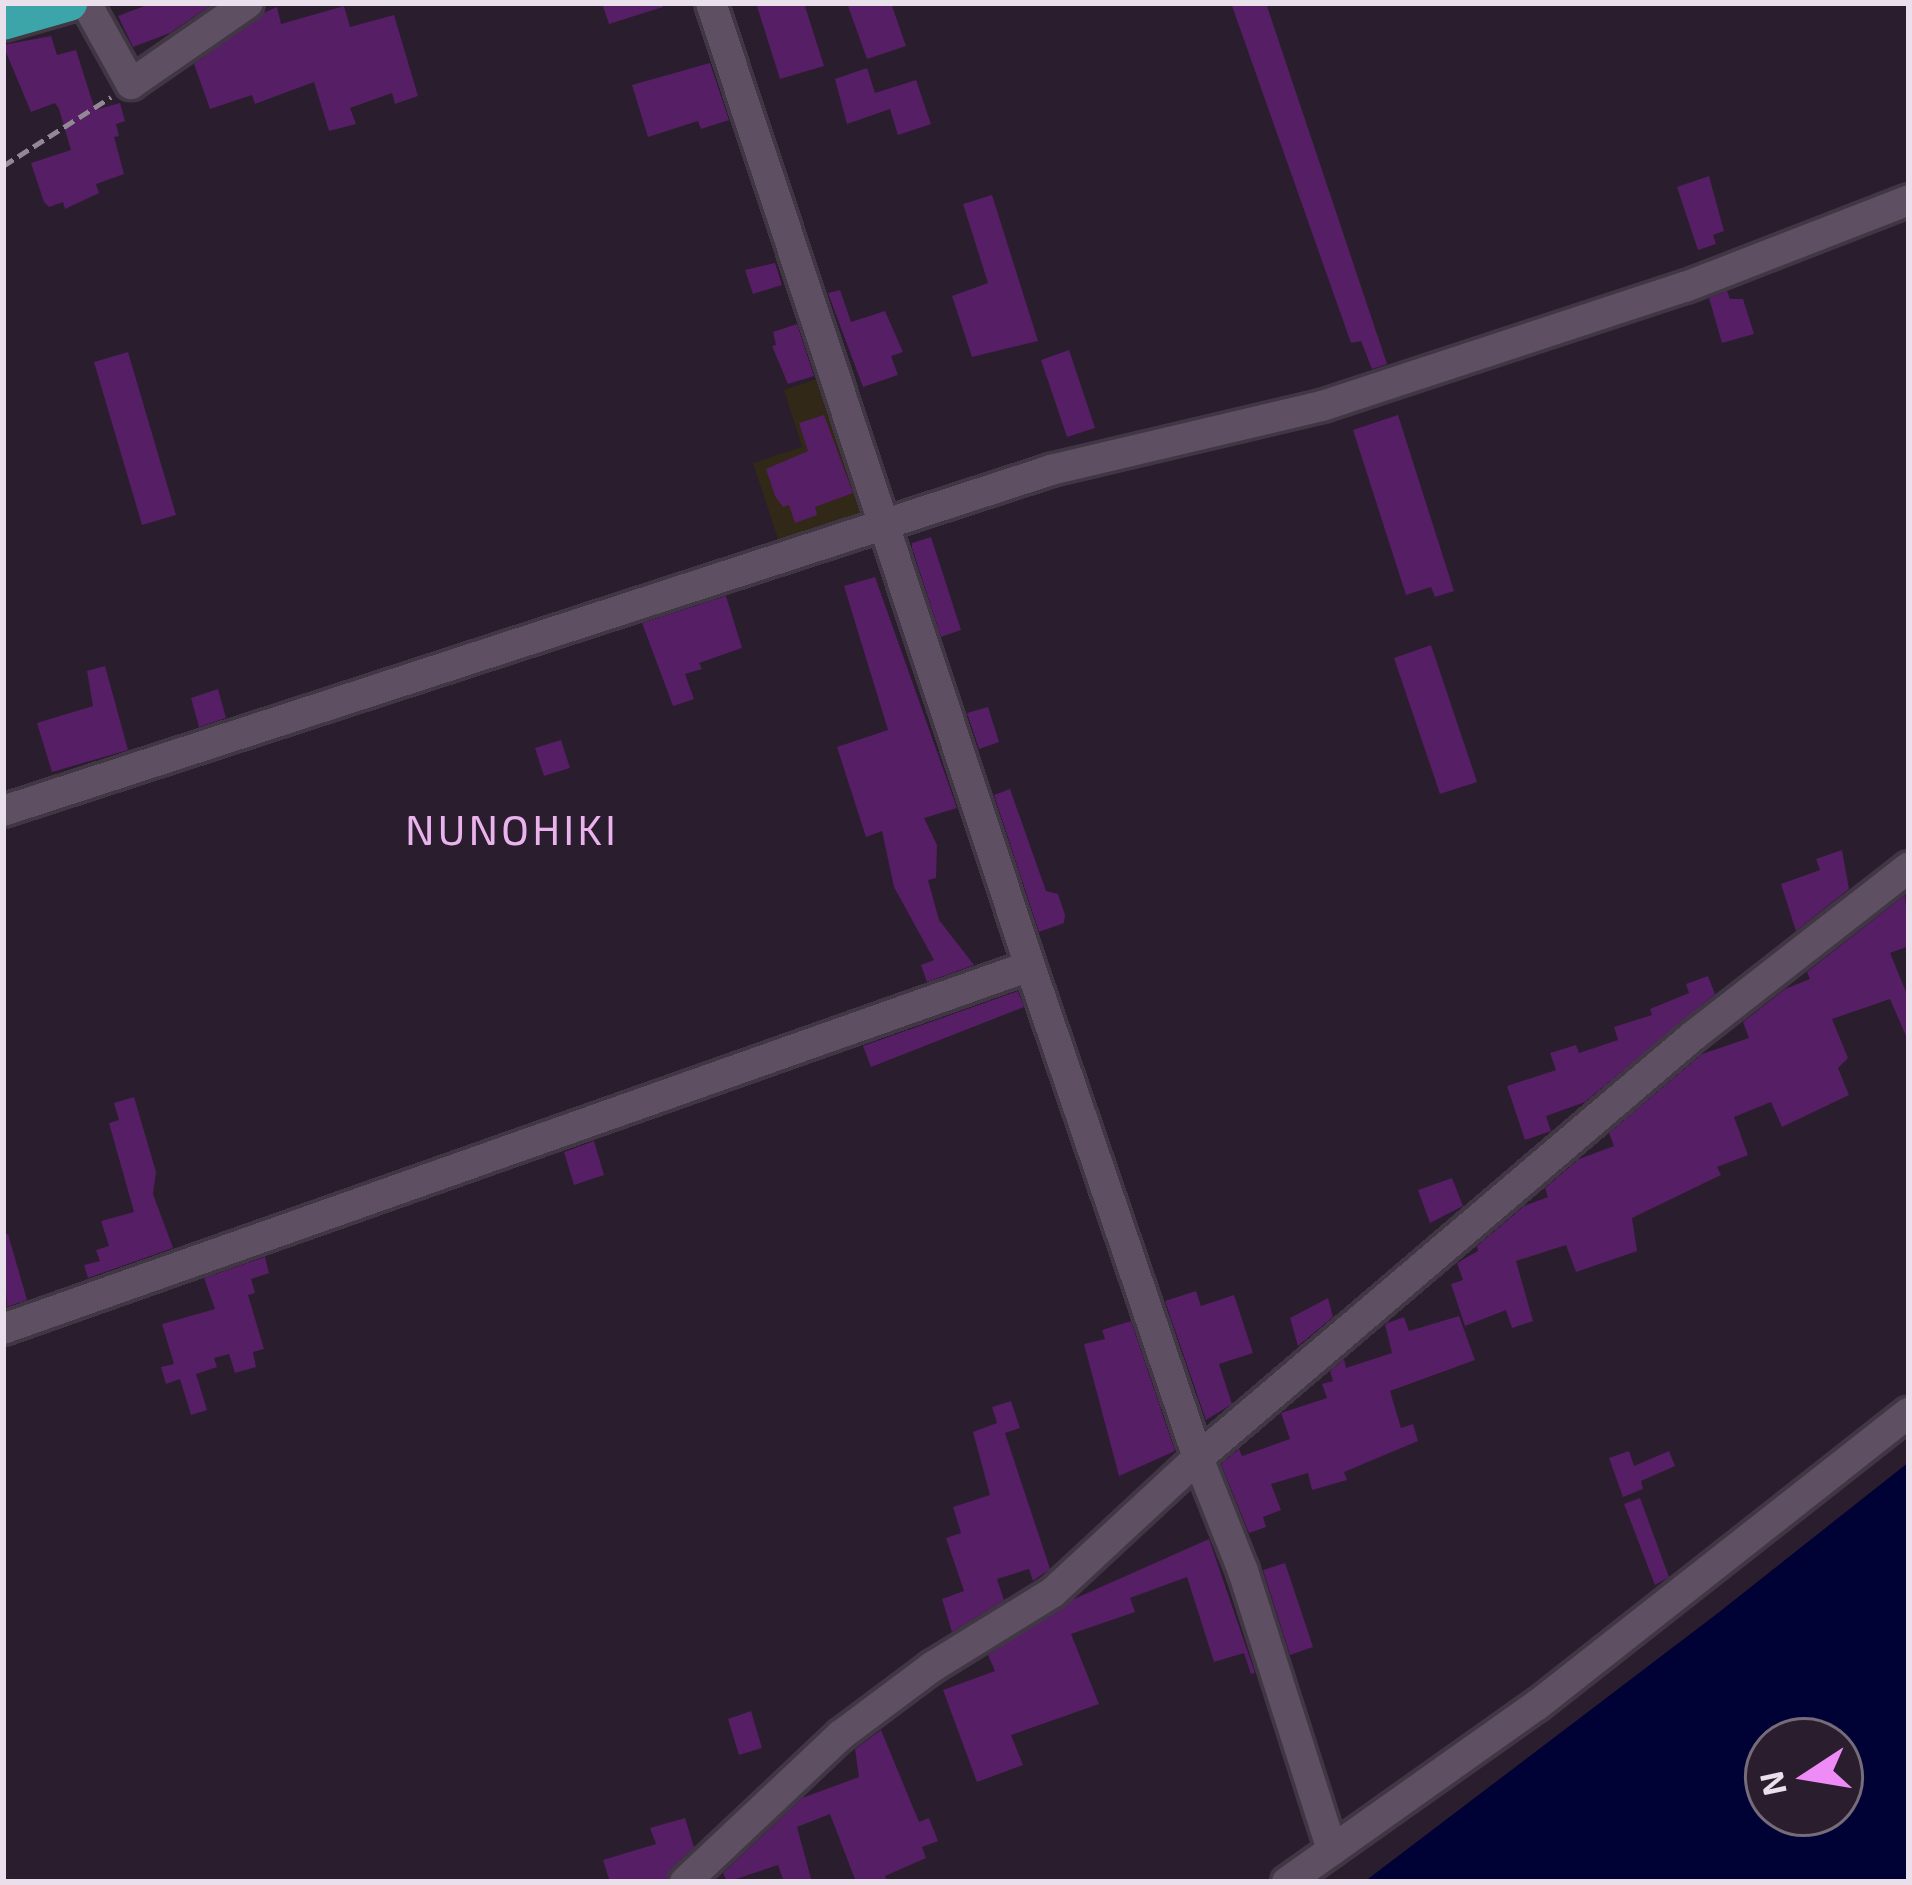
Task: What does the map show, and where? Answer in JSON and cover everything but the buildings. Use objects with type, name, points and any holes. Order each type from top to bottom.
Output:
[{"type":"highway","points":[[3,22],[69,3]]},
{"type":"street","points":[[86,3],[130,84],[248,3]]},
{"type":"street","points":[[711,3],[1030,966],[1198,1458],[1243,1571],[1332,1850]]},
{"type":"street","points":[[3,811],[1051,470],[1322,406],[1685,287],[1909,200]]},
{"type":"street","points":[[685,1882],[841,1736],[932,1667],[1052,1593],[1198,1458],[1693,1036],[1909,867]]},
{"type":"street","points":[[3,1328],[1030,966]]},
{"type":"street","points":[[1287,1882],[1536,1706],[1909,1413]]},
{"type":"path","points":[[3,166],[130,84]]},
{"type":"shaded area","points":[[831,374],[878,521],[782,551],[753,463],[802,447],[784,390]]},
{"type":"shaded area","points":[[1909,1462],[1909,1882],[1364,1882],[1718,1613]]},
{"type":"district","name":"NUNOHIKI","points":[[512,828]]}]
